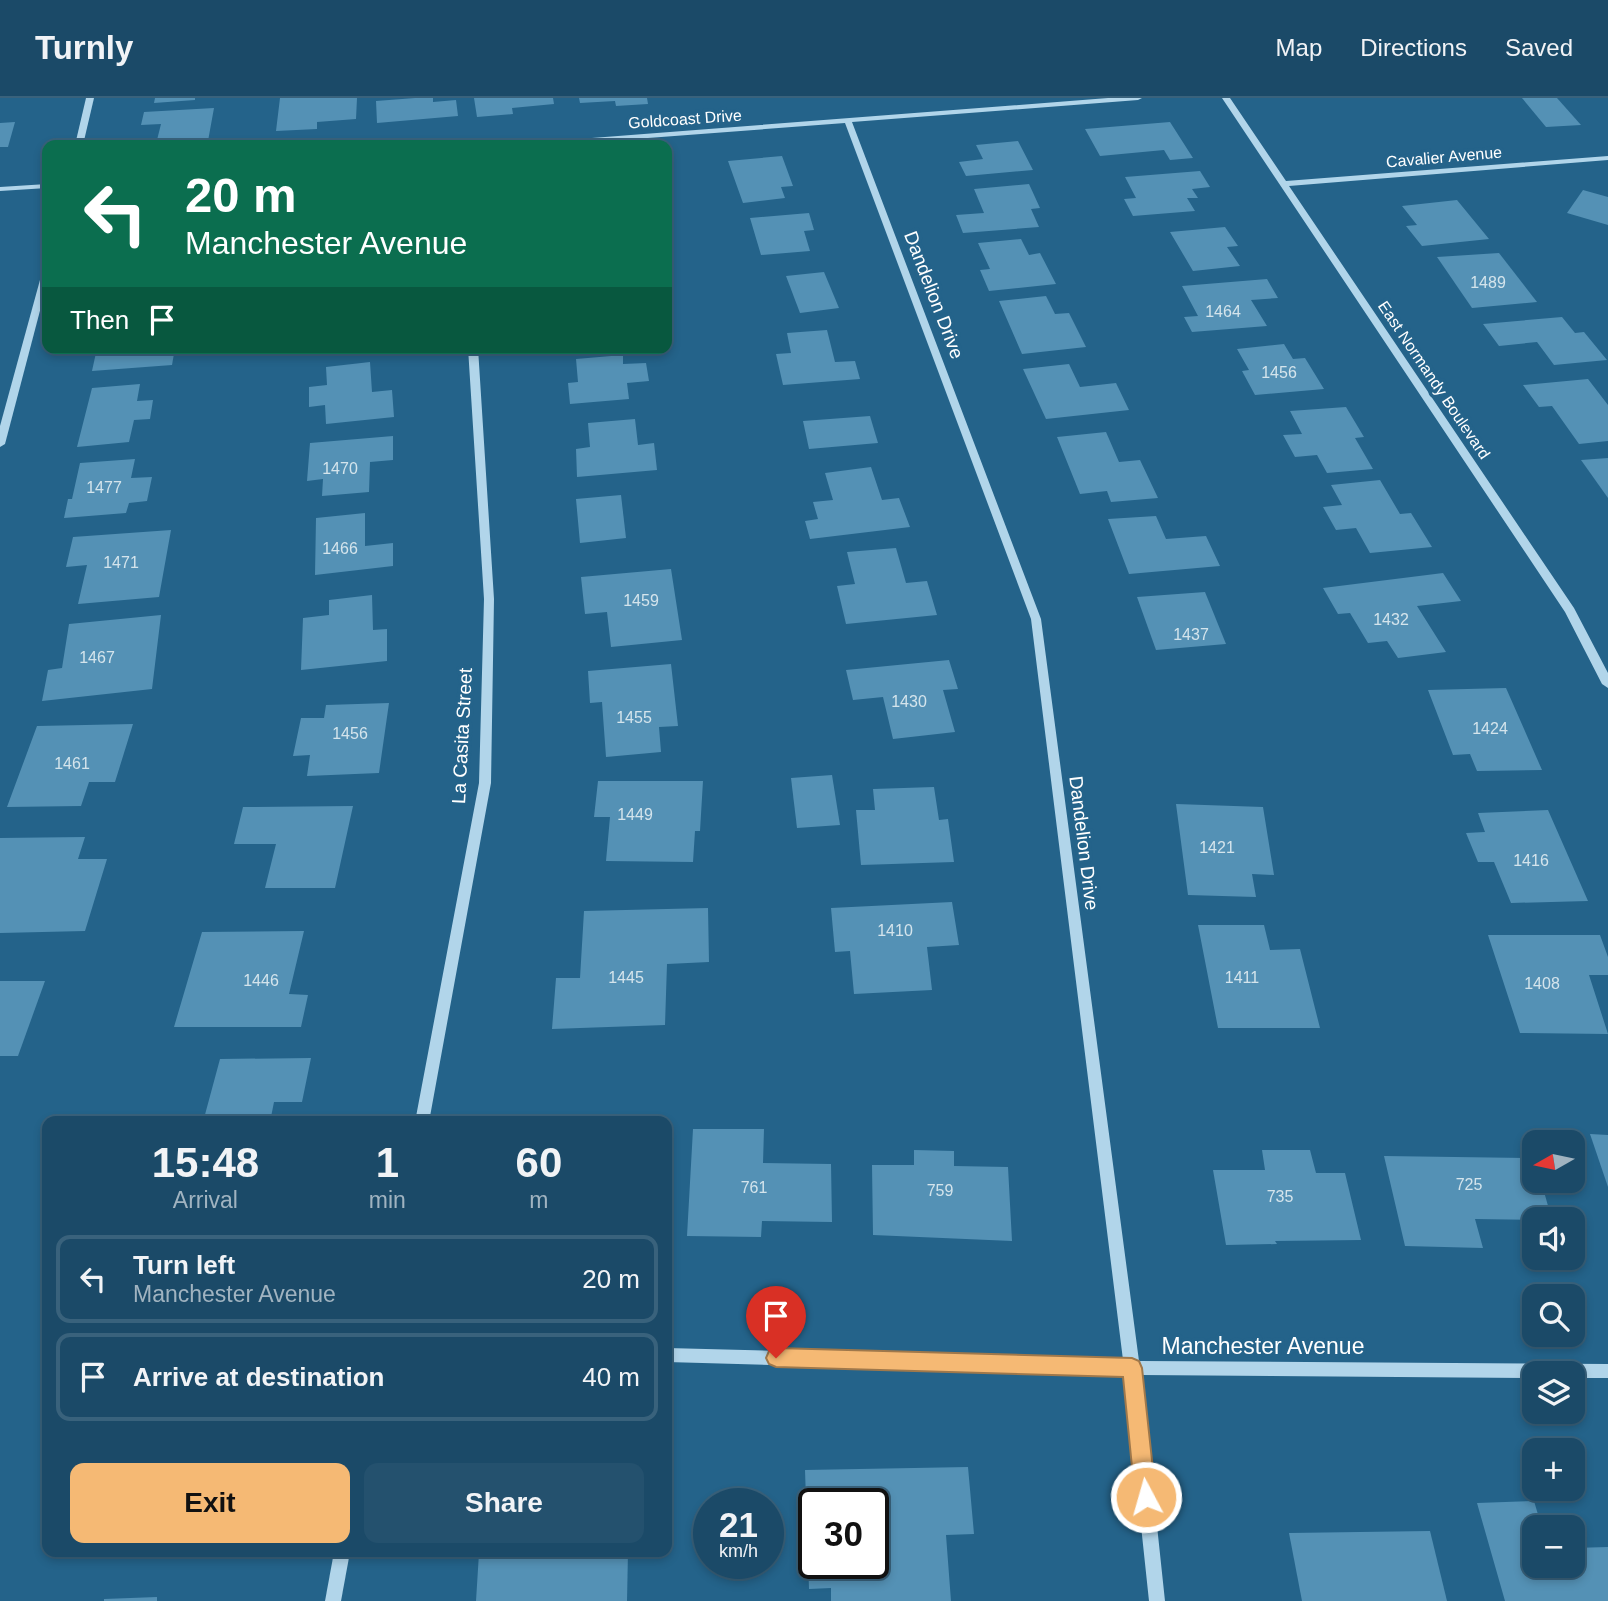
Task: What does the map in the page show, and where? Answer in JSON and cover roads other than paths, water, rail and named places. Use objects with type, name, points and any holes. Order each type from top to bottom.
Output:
[{"type":"street","points":[[80,140],[90,98]]},
{"type":"street","name":"Goldcoast Drive","points":[[594,140],[1138,98]]},
{"type":"street","name":"East Normandy Boulevard","points":[[1226,98],[1570,611],[1608,684]]},
{"type":"street","name":"Dandelion Drive","points":[[848,121],[1036,620],[1132,1368],[1157,1601]]},
{"type":"street","name":"Cavalier Avenue","points":[[1283,184],[1608,158]]},
{"type":"street","points":[[0,189],[42,186]]},
{"type":"street","points":[[0,444],[42,288]]},
{"type":"street","name":"La Casita Street","points":[[423,1116],[485,783],[489,599],[473,354]]},
{"type":"street","name":"Manchester Avenue","points":[[672,1354],[1132,1368],[1608,1371]]},
{"type":"street","points":[[332,1601],[341,1557]]}]
